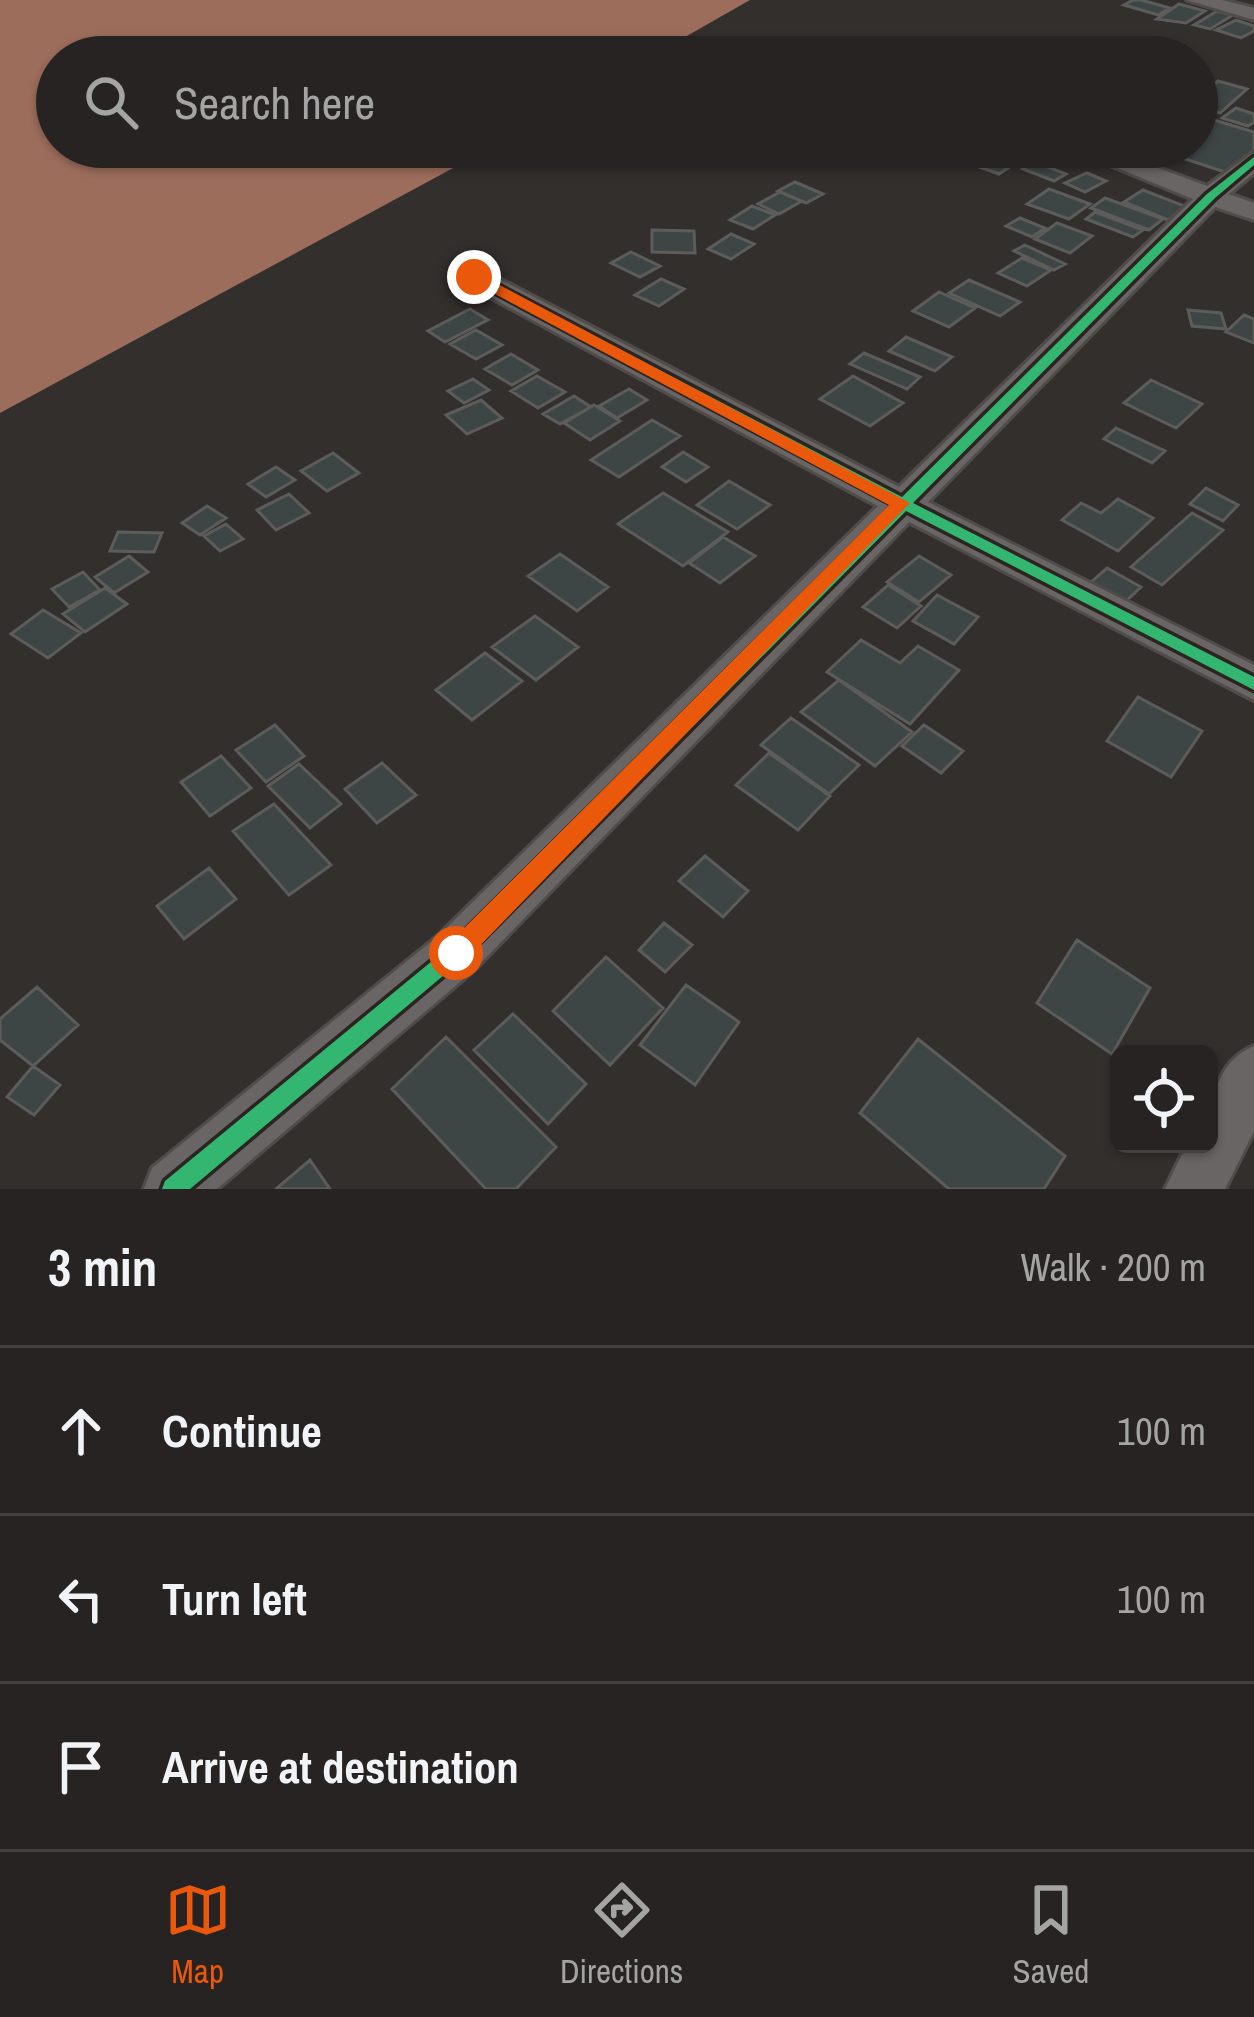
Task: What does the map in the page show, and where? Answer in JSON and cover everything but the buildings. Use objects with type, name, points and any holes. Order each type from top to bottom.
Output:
[{"type":"street","points":[[1196,0],[1254,14]]},
{"type":"street","points":[[173,1189],[456,953],[901,503],[1211,196],[1254,160]]},
{"type":"street","points":[[1135,168],[1254,212]]},
{"type":"street","points":[[474,277],[1254,684]]},
{"type":"street","points":[[1193,1189],[1254,1073]]},
{"type":"shaded area","points":[[0,0],[750,0],[687,36],[36,36],[36,168],[453,168],[0,413]]},
{"type":"cycle path","points":[[173,1189],[456,953],[1211,196],[1254,160]]},
{"type":"cycle path","points":[[474,277],[1254,684]]},
{"type":"route","points":[[456,953],[901,503],[474,277]]}]
